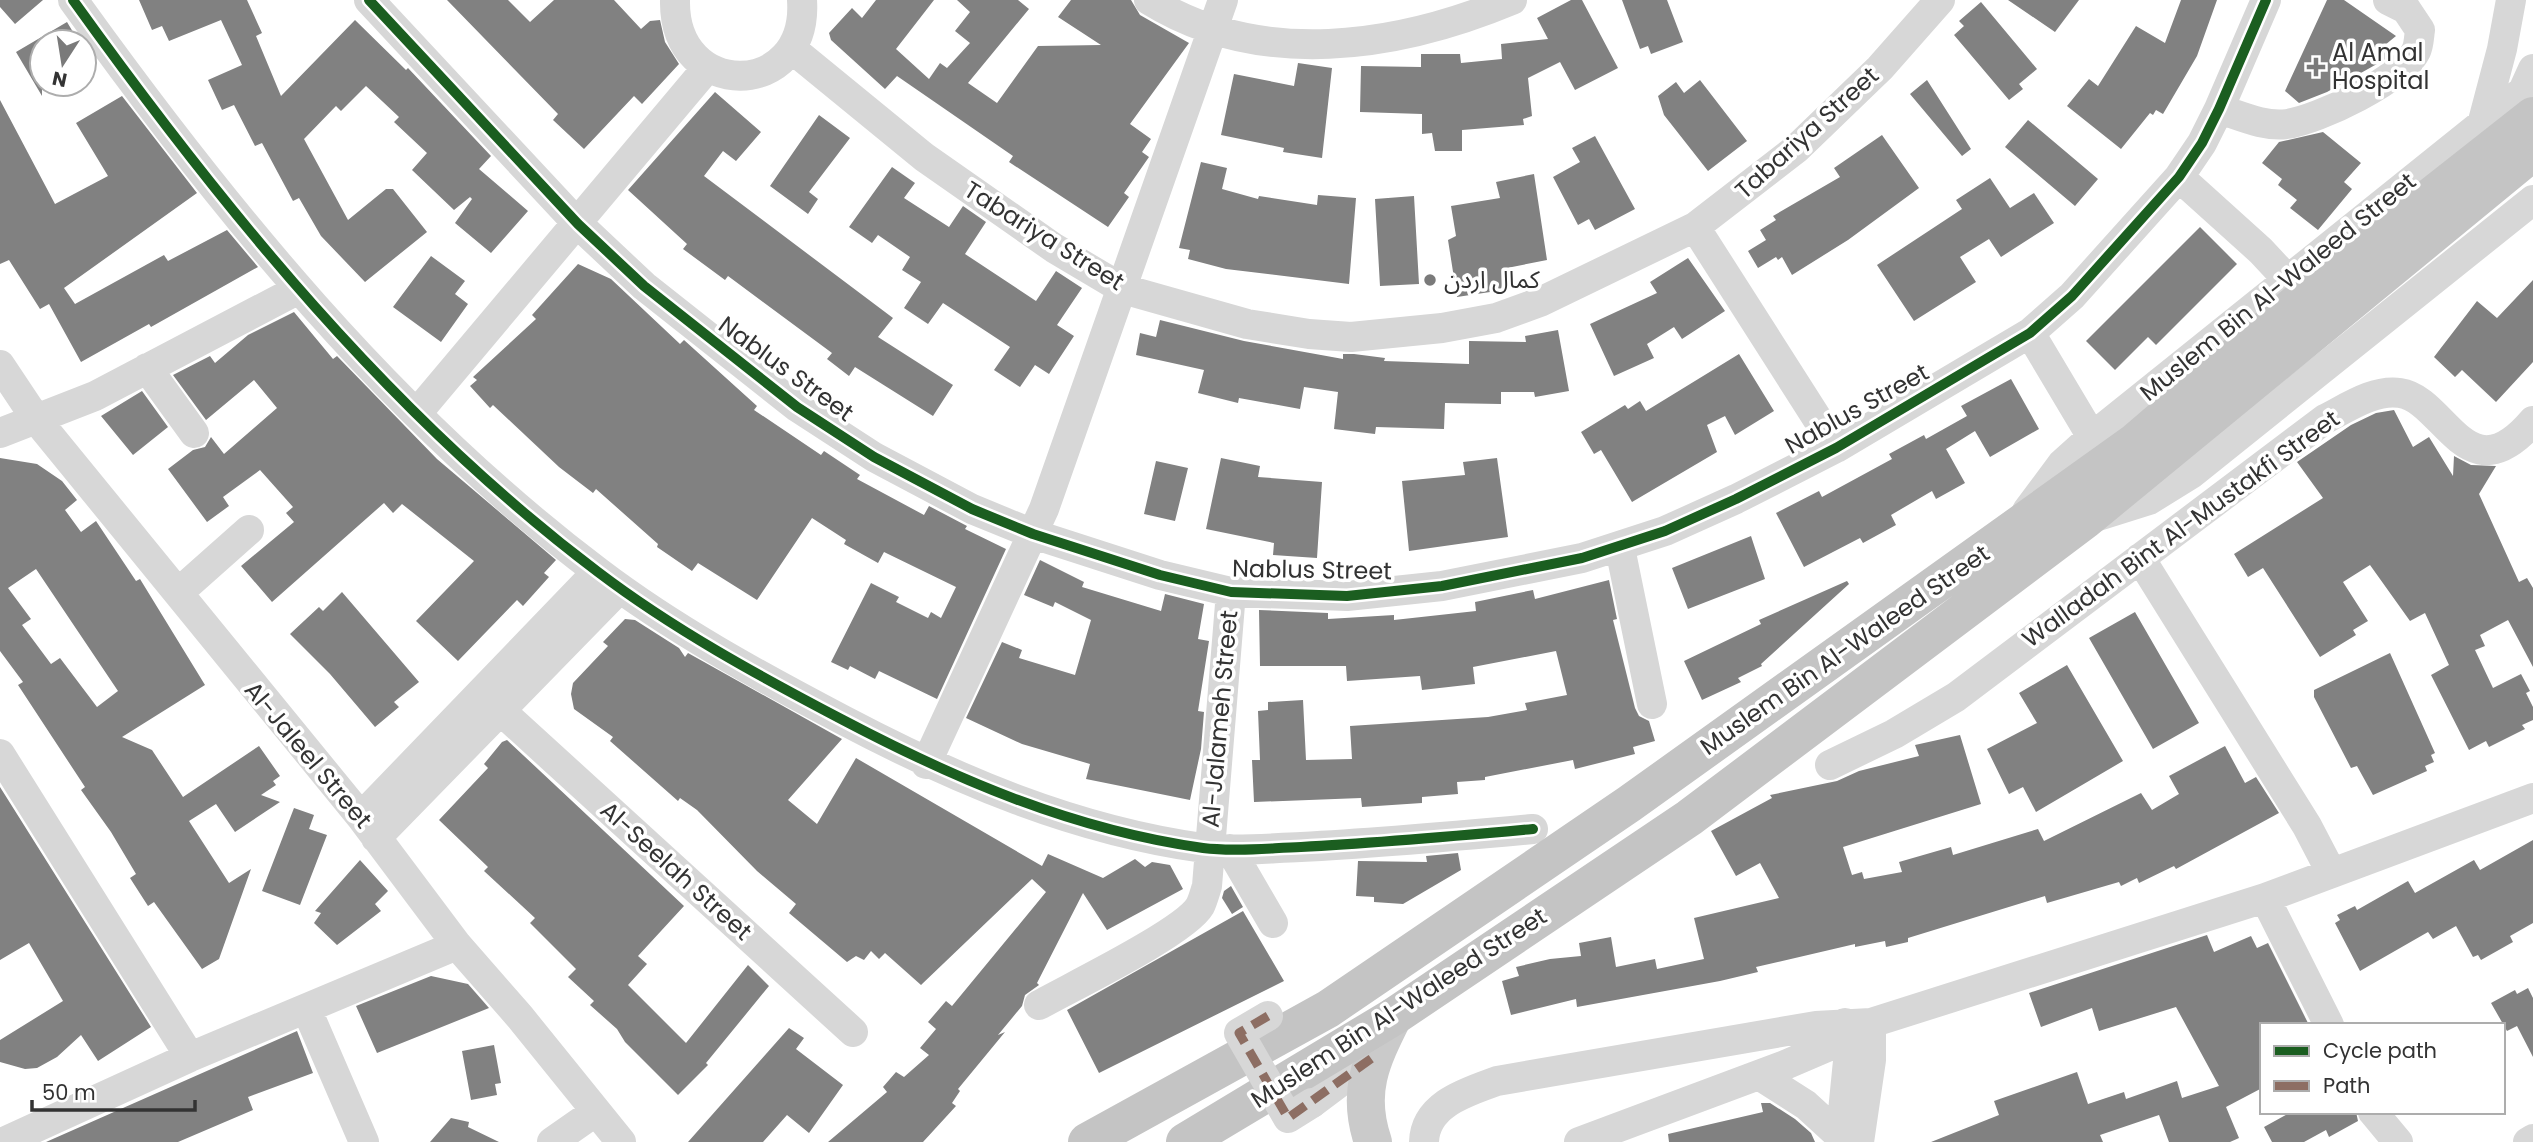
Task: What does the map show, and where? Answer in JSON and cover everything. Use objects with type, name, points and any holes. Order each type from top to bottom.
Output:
[{"type":"highway","points":[[2015,529],[2134,442],[2312,290],[2530,92]]},
{"type":"highway","name":"Muslem Bin Al-Waleed Street","points":[[1185,1142],[1393,1017],[1689,818],[2085,520],[2533,152]]},
{"type":"highway","name":"Muslem Bin Al-Waleed Street","points":[[1087,1142],[1328,1009],[1629,804],[2015,529]]},
{"type":"main road","points":[[1373,1142],[1366,1109],[1366,1079],[1372,1058],[1393,1017]]},
{"type":"street","points":[[73,0],[174,137],[299,289],[417,413],[546,531],[608,580],[786,690],[926,764],[1049,812],[1129,836],[1219,849],[1342,845],[1533,829]]},
{"type":"street","name":"Nablus Street","points":[[369,0],[578,224],[644,286],[797,407],[874,457],[972,509],[1033,534],[1160,575],[1231,592],[1346,596],[1396,593],[1582,558],[1620,548],[1736,499],[1836,448],[2030,332],[2081,287],[2179,177],[2202,143],[2219,109],[2266,0]]},
{"type":"street","points":[[675,0],[675,20],[680,39],[692,56],[707,68],[730,75],[754,75],[782,61],[792,49],[804,17],[803,0]]},
{"type":"street","points":[[1149,0],[1214,31],[1271,43],[1329,45],[1422,31],[1512,0]]},
{"type":"street","points":[[926,764],[1033,534],[1123,289],[1223,0]]},
{"type":"street","name":"Tabariya Street","points":[[792,49],[924,157],[1054,248],[1123,289],[1247,324],[1351,337],[1398,334],[1496,318],[1540,302],[1695,228],[1796,149],[1880,68],[1941,0]]},
{"type":"street","points":[[2483,121],[2502,49],[2511,0]]},
{"type":"street","points":[[2219,109],[2264,123],[2286,124],[2311,119],[2346,104],[2409,61],[2417,50],[2420,30],[2402,3]]},
{"type":"street","points":[[417,413],[707,68]]},
{"type":"street","name":"Muslem Bin Al-Waleed Street","points":[[2015,529],[2062,464],[2092,437],[2483,121],[2530,92]]},
{"type":"street","points":[[2179,177],[2261,251],[2288,280]]},
{"type":"street","name":"Muslem Bin Al-Waleed Street","points":[[2085,520],[2149,500],[2191,474],[2530,205]]},
{"type":"street","points":[[1695,228],[1836,448]]},
{"type":"street","points":[[0,433],[96,396],[299,289]]},
{"type":"street","points":[[2030,332],[2092,437]]},
{"type":"street","name":"Al-Jaleel Street","points":[[0,365],[36,419],[369,828],[457,945],[520,1017],[621,1142]]},
{"type":"street","points":[[147,368],[194,433]]},
{"type":"street","name":"Walladah Bint Al-Mustakfi Street","points":[[1830,765],[1894,734],[1956,697],[2325,419],[2376,395],[2402,393],[2414,397],[2453,436],[2473,446],[2487,449],[2508,445],[2533,421]]},
{"type":"street","points":[[178,593],[249,530]]},
{"type":"street","points":[[1620,548],[1652,704]]},
{"type":"street","points":[[2140,558],[2307,826],[2331,872]]},
{"type":"street","points":[[369,828],[500,710],[608,580]]},
{"type":"street","points":[[369,828],[608,580]]},
{"type":"street","name":"Al-Jalameh Street","points":[[1039,1004],[1151,943],[1190,917],[1200,906],[1219,849],[1231,592]]},
{"type":"street","name":"Al-Seelah Street","points":[[500,710],[853,1032]]},
{"type":"street","points":[[0,754],[190,1057]]},
{"type":"street","points":[[1579,1142],[1759,1075],[1855,1028],[2265,898],[2533,799]]},
{"type":"street","points":[[1219,849],[1273,923]]},
{"type":"street","points":[[2265,898],[2328,1023]]},
{"type":"street","points":[[4,1142],[190,1057],[457,945]]},
{"type":"street","points":[[307,1010],[364,1142]]},
{"type":"street","points":[[1268,1016],[1239,1033],[1288,1118],[1372,1058]]},
{"type":"street","points":[[1846,1140],[1848,1067],[1855,1028]]},
{"type":"street","points":[[1424,1142],[1429,1121],[1445,1104],[1464,1093],[1497,1081],[1855,1028]]},
{"type":"street","points":[[1759,1075],[1806,1105],[1846,1140]]},
{"type":"street","points":[[552,1142],[595,1112]]},
{"type":"street","points":[[2376,1124],[2398,1142]]},
{"type":"street","points":[[2528,1142],[2533,1139]]},
{"type":"building","points":[[0,0],[43,0],[15,24],[0,7]]},
{"type":"building","points":[[139,0],[247,0],[262,33],[256,36],[281,96],[355,20],[406,70],[408,68],[491,156],[479,169],[528,211],[491,253],[455,223],[472,199],[470,197],[454,210],[412,170],[427,153],[394,122],[399,117],[366,86],[341,111],[336,106],[304,139],[348,220],[386,189],[393,189],[427,232],[365,282],[321,236],[299,198],[293,201],[262,143],[255,146],[234,105],[222,110],[208,80],[242,65],[221,20],[169,41],[162,26],[152,30]]},
{"type":"building","points":[[447,0],[508,0],[530,22],[554,0],[614,0],[641,29],[650,21],[660,20],[665,42],[679,64],[642,104],[634,96],[584,149],[553,120],[558,114]]},
{"type":"building","points":[[876,0],[934,0],[896,49],[929,79],[940,63],[947,68],[970,43],[955,31],[970,12],[957,0],[1018,0],[1029,9],[968,83],[997,103],[1038,46],[1101,45],[1058,17],[1071,0],[1131,0],[1140,15],[1189,43],[1130,124],[1151,139],[1142,152],[1149,157],[1124,193],[1129,197],[1108,227],[1009,162],[1013,156],[897,76],[885,89],[831,40],[829,33],[852,8],[862,18]]},
{"type":"building","points":[[1571,0],[1582,0],[1618,68],[1575,90],[1560,62],[1528,78],[1532,116],[1523,119],[1524,125],[1462,130],[1462,151],[1435,151],[1432,133],[1422,134],[1422,114],[1360,112],[1361,66],[1421,67],[1421,54],[1460,54],[1461,63],[1502,59],[1501,44],[1548,39],[1537,18]]},
{"type":"building","points":[[1622,0],[1667,0],[1683,42],[1651,54],[1648,46],[1640,49]]},
{"type":"building","points":[[2008,0],[2079,0],[2055,32]]},
{"type":"building","points":[[2181,0],[2217,0],[2197,56],[2163,114],[2156,110],[2153,115],[2150,113],[2121,149],[2067,106],[2089,79],[2098,86],[2136,26],[2165,43]]},
{"type":"building","points":[[2327,0],[2344,0],[2396,36],[2385,45],[2390,54],[2384,60],[2327,92],[2299,103],[2285,91]]},
{"type":"building","points":[[1981,2],[2037,69],[2019,84],[2023,89],[2009,100],[1954,35],[1964,26],[1959,21]]},
{"type":"building","points":[[67,22],[71,28],[57,28]]},
{"type":"building","points":[[28,45],[28,72],[16,52]]},
{"type":"building","points":[[1298,63],[1332,68],[1322,158],[1283,152],[1284,148],[1221,135],[1234,74],[1294,86]]},
{"type":"building","points":[[1700,80],[1747,141],[1708,171],[1664,115],[1658,96],[1676,82],[1684,93]]},
{"type":"building","points":[[1927,80],[1971,149],[1962,156],[1910,94]]},
{"type":"building","points":[[715,92],[761,132],[736,161],[723,151],[704,176],[893,318],[878,337],[953,385],[933,416],[855,367],[849,376],[827,359],[832,353],[728,276],[725,280],[683,249],[687,244],[628,190]]},
{"type":"building","points":[[122,96],[197,193],[64,288],[75,304],[164,255],[168,261],[227,230],[258,267],[151,327],[149,324],[81,362],[49,304],[40,309],[9,260],[0,264],[0,100],[55,204],[108,176],[76,123]]},
{"type":"building","points":[[819,115],[850,138],[809,192],[818,199],[808,214],[770,186]]},
{"type":"building","points":[[2028,120],[2098,179],[2075,206],[2005,147]]},
{"type":"building","points":[[2323,132],[2361,163],[2344,182],[2352,189],[2318,230],[2290,208],[2297,200],[2278,185],[2282,179],[2262,163],[2279,142]]},
{"type":"building","points":[[1882,135],[1919,188],[1848,240],[1792,275],[1782,257],[1778,260],[1776,257],[1758,268],[1748,251],[1766,240],[1760,230],[1776,220],[1773,216],[1840,177],[1834,168]]},
{"type":"building","points":[[1595,136],[1635,209],[1595,230],[1589,219],[1578,225],[1553,177],[1580,162],[1572,148]]},
{"type":"building","points":[[1201,162],[1227,168],[1222,189],[1258,199],[1259,196],[1317,205],[1318,195],[1356,198],[1349,284],[1226,269],[1188,259],[1190,250],[1179,248]]},
{"type":"building","points":[[892,167],[915,183],[904,198],[949,227],[963,206],[986,222],[965,254],[1036,301],[1056,271],[1082,288],[1057,325],[1074,336],[1049,374],[1035,365],[1020,387],[994,370],[1010,347],[943,303],[928,324],[904,308],[921,282],[902,270],[910,257],[878,235],[872,243],[849,227]]},
{"type":"building","points":[[1534,174],[1547,260],[1507,268],[1510,289],[1457,297],[1448,240],[1456,236],[1451,206],[1500,198],[1496,182]]},
{"type":"building","points":[[1990,178],[2010,208],[2034,193],[2054,223],[2001,257],[1989,239],[1960,257],[1976,282],[1914,321],[1877,265],[1962,209],[1956,200]]},
{"type":"building","points":[[1414,196],[1419,284],[1380,286],[1375,199]]},
{"type":"building","points":[[2200,227],[2237,264],[2156,345],[2148,337],[2115,370],[2086,341]]},
{"type":"building","points":[[431,256],[465,281],[455,294],[468,304],[441,342],[393,307]]},
{"type":"building","points":[[1688,258],[1725,311],[1682,339],[1674,327],[1647,344],[1654,358],[1614,376],[1590,324],[1657,293],[1650,282]]},
{"type":"building","points":[[578,264],[611,279],[680,344],[684,340],[757,406],[754,410],[821,455],[824,451],[860,475],[857,479],[924,515],[929,506],[967,526],[965,529],[1006,549],[937,699],[879,671],[875,679],[850,666],[848,670],[831,662],[871,583],[899,597],[896,602],[928,618],[931,612],[941,618],[956,587],[884,552],[878,563],[844,544],[846,540],[812,518],[757,600],[698,563],[692,571],[657,547],[658,544],[596,489],[593,493],[559,467],[493,405],[490,408],[470,386],[477,380],[473,377],[536,319],[532,315]]},
{"type":"building","points":[[2533,280],[2533,362],[2496,402],[2462,370],[2455,377],[2434,357],[2477,301],[2497,318]]},
{"type":"building","points":[[294,312],[333,359],[337,356],[437,459],[556,560],[544,573],[549,577],[523,606],[517,600],[458,661],[416,621],[474,561],[402,504],[393,513],[384,503],[272,602],[241,566],[294,522],[286,513],[293,507],[260,470],[223,497],[229,506],[207,522],[168,469],[193,450],[205,447],[211,437],[224,454],[277,408],[254,380],[206,420],[173,375],[210,356],[215,363],[248,335]]},
{"type":"building","points":[[1160,320],[1244,341],[1343,359],[1343,354],[1354,354],[1385,358],[1384,361],[1469,364],[1469,341],[1526,342],[1525,336],[1558,330],[1569,391],[1535,397],[1534,392],[1501,392],[1501,404],[1445,403],[1444,429],[1376,427],[1375,434],[1334,429],[1338,392],[1304,387],[1300,409],[1239,398],[1238,403],[1198,393],[1204,370],[1136,355],[1140,333],[1156,337]]},
{"type":"building","points":[[1739,354],[1774,411],[1735,435],[1725,416],[1707,425],[1717,452],[1632,502],[1601,450],[1594,454],[1581,432],[1625,405],[1628,409],[1640,401],[1646,411]]},
{"type":"building","points":[[2011,379],[2039,429],[1990,457],[1975,431],[1946,449],[1965,483],[1936,499],[1932,491],[1891,515],[1896,525],[1863,543],[1860,538],[1804,567],[1776,513],[1819,491],[1822,497],[1892,459],[1889,454],[1924,435],[1926,439],[1967,416],[1961,406]]},
{"type":"building","points":[[142,391],[168,427],[133,455],[101,416]]},
{"type":"building","points":[[2394,410],[2413,447],[2429,437],[2453,476],[2454,456],[2471,465],[2496,466],[2479,494],[2519,582],[2527,578],[2533,588],[2533,667],[2508,620],[2480,635],[2485,646],[2475,650],[2493,688],[2521,674],[2530,691],[2526,693],[2533,707],[2533,720],[2522,725],[2525,729],[2489,747],[2486,741],[2469,750],[2431,675],[2449,665],[2425,613],[2410,621],[2370,565],[2343,582],[2368,621],[2353,630],[2356,635],[2320,657],[2263,568],[2248,577],[2234,554],[2323,498],[2297,462],[2351,425],[2376,413]]},
{"type":"building","points":[[0,458],[37,464],[62,481],[77,500],[65,510],[81,532],[96,521],[136,581],[140,579],[205,685],[122,737],[152,750],[183,797],[259,746],[280,776],[273,781],[276,785],[261,795],[280,802],[235,832],[216,804],[189,821],[229,883],[251,869],[219,959],[202,969],[154,902],[148,906],[130,878],[136,874],[81,790],[85,787],[18,685],[23,682],[0,651]],"holes":[[[36,569],[118,691],[97,707],[60,658],[51,664],[22,625],[31,619],[8,588]]]},
{"type":"building","points":[[1221,458],[1260,466],[1258,477],[1322,482],[1317,558],[1273,555],[1274,543],[1206,529]]},
{"type":"building","points":[[1497,458],[1508,537],[1409,551],[1402,481],[1465,475],[1463,462]]},
{"type":"building","points":[[1156,461],[1188,468],[1175,521],[1144,514]]},
{"type":"building","points":[[1751,536],[1765,579],[1688,609],[1672,568]]},
{"type":"building","points":[[1040,560],[1084,582],[1082,587],[1161,611],[1165,594],[1204,604],[1198,639],[1209,641],[1198,711],[1204,712],[1201,749],[1190,800],[1086,779],[1090,764],[1022,744],[966,718],[1002,642],[1022,650],[1019,658],[1075,675],[1091,620],[1055,602],[1053,607],[1024,595]]},
{"type":"building","points":[[1609,580],[1617,619],[1613,620],[1635,708],[1639,716],[1649,721],[1655,741],[1633,747],[1635,754],[1575,769],[1573,760],[1485,777],[1485,780],[1457,782],[1458,794],[1422,797],[1422,803],[1362,807],[1361,798],[1254,802],[1252,760],[1260,760],[1258,711],[1268,710],[1268,702],[1303,700],[1306,760],[1352,759],[1350,726],[1488,717],[1527,710],[1525,703],[1567,695],[1556,651],[1473,667],[1475,684],[1422,690],[1420,676],[1347,681],[1346,666],[1260,666],[1259,610],[1328,613],[1328,619],[1394,615],[1394,620],[1476,611],[1475,602],[1533,590],[1535,599]]},
{"type":"building","points":[[1847,581],[1849,584],[1761,664],[1762,666],[1738,678],[1741,682],[1702,700],[1684,661],[1761,624],[1759,620]]},
{"type":"building","points":[[342,592],[419,682],[394,702],[399,707],[375,727],[330,674],[290,634],[319,607],[323,611]]},
{"type":"building","points":[[2135,612],[2199,723],[2153,749],[2089,638]]},
{"type":"building","points":[[625,619],[635,620],[679,648],[685,657],[688,653],[842,739],[788,800],[817,824],[856,758],[1042,866],[1048,854],[1103,878],[1135,859],[1145,867],[1152,862],[1170,865],[1183,889],[1107,930],[1083,893],[1037,983],[1039,985],[1025,995],[1022,1006],[998,1035],[1005,1032],[958,1089],[960,1091],[952,1103],[956,1106],[923,1142],[828,1142],[887,1092],[883,1087],[896,1072],[904,1077],[929,1055],[920,1048],[936,1029],[928,1022],[946,1001],[952,1006],[1046,892],[1032,879],[921,985],[885,953],[879,959],[871,951],[864,960],[856,956],[847,962],[789,913],[796,904],[757,871],[697,810],[680,798],[678,801],[610,741],[613,737],[574,709],[571,694],[573,683],[608,646],[603,642]]},
{"type":"building","points":[[2390,653],[2435,753],[2431,755],[2434,762],[2425,766],[2427,771],[2373,795],[2357,766],[2351,768],[2314,697],[2314,690]]},
{"type":"building","points":[[2067,665],[2123,761],[2036,812],[2023,787],[2009,794],[1987,749],[2037,723],[2019,693]]},
{"type":"building","points":[[1960,735],[1981,804],[1843,847],[1852,875],[1862,872],[1864,879],[1902,872],[1899,862],[1951,847],[1953,855],[2038,829],[2044,841],[2141,793],[2152,810],[2179,794],[2169,776],[2225,746],[2245,783],[2256,777],[2279,813],[2176,869],[2174,866],[2139,883],[2137,878],[2121,886],[2119,882],[2047,903],[2045,896],[1886,947],[1885,941],[1855,947],[1855,944],[1756,967],[1758,972],[1720,981],[1577,1007],[1576,999],[1511,1015],[1502,981],[1519,976],[1516,967],[1550,959],[1581,956],[1579,943],[1611,937],[1616,967],[1655,959],[1657,969],[1704,959],[1694,918],[1779,898],[1760,863],[1736,876],[1711,831],[1772,798],[1770,795],[1837,781],[1859,771],[1919,756],[1915,745]]},
{"type":"building","points":[[507,740],[684,906],[638,956],[647,964],[628,985],[686,1043],[748,965],[769,986],[706,1063],[708,1065],[678,1095],[625,1042],[617,1029],[590,1005],[594,1001],[568,977],[576,969],[530,923],[535,918],[484,871],[488,867],[439,820],[488,768],[484,764],[502,742]]},
{"type":"building","points":[[0,787],[151,1027],[98,1061],[81,1035],[57,1057],[37,1068],[25,1069],[0,1062],[0,1040],[63,1001],[29,943],[0,960]]},
{"type":"building","points":[[294,808],[314,815],[309,829],[327,835],[300,905],[262,891]]},
{"type":"building","points":[[2533,840],[2533,923],[2510,936],[2513,942],[2481,960],[2478,955],[2473,957],[2456,926],[2433,939],[2428,932],[2360,971],[2335,923],[2340,920],[2337,915],[2355,906],[2357,910],[2408,881],[2415,893],[2474,860],[2480,870]]},
{"type":"building","points":[[1458,853],[1461,870],[1403,904],[1374,902],[1374,897],[1356,896],[1358,861],[1427,862],[1426,856]]},
{"type":"building","points":[[360,860],[388,891],[375,904],[381,911],[337,945],[314,923],[321,913],[315,911]]},
{"type":"building","points":[[1231,886],[1243,907],[1232,914],[1222,898],[1224,891]]},
{"type":"building","points":[[1243,911],[1284,981],[1099,1073],[1067,1010]]},
{"type":"building","points":[[2207,935],[2214,952],[2251,936],[2257,948],[2268,943],[2308,1023],[2260,1023],[2260,1089],[2226,1107],[2239,1138],[2230,1142],[2169,1142],[2159,1115],[2100,1135],[2103,1142],[1931,1142],[1999,1115],[1994,1101],[2077,1072],[2088,1104],[2124,1092],[2126,1099],[2177,1081],[2182,1098],[2219,1086],[2176,1007],[2099,1031],[2092,1008],[2041,1027],[2029,993]]},
{"type":"building","points":[[431,976],[468,984],[489,1008],[377,1053],[356,1006]]},
{"type":"building","points":[[2528,988],[2533,998],[2533,1057],[2517,1026],[2507,1031],[2505,1023],[2502,1023],[2491,1003],[2515,990],[2517,994]]},
{"type":"building","points":[[789,1028],[804,1038],[796,1049],[843,1085],[809,1133],[787,1115],[763,1142],[688,1142]]},
{"type":"building","points":[[297,1031],[313,1073],[248,1097],[253,1110],[178,1142],[46,1142]]},
{"type":"building","points":[[494,1045],[501,1083],[495,1084],[497,1095],[471,1100],[462,1051]]},
{"type":"building","points":[[1761,1103],[1770,1103],[1795,1119],[1811,1133],[1815,1142],[1669,1142],[1668,1134],[1763,1112]]},
{"type":"building","points":[[2287,1114],[2356,1114],[2358,1121],[2329,1137],[2326,1130],[2304,1142],[2272,1142],[2264,1127]]},
{"type":"building","points":[[451,1118],[469,1122],[468,1127],[499,1142],[430,1142]]},
{"type":"marked path","points":[[1268,1016],[1239,1033],[1288,1118],[1372,1058]]},
{"type":"cycle path","points":[[73,0],[189,156],[250,232],[380,378],[522,511],[598,572],[656,613],[748,669],[886,742],[973,782],[1062,815],[1155,840],[1227,850],[1533,829]]},
{"type":"cycle path","points":[[369,0],[578,224],[644,286],[797,407],[874,457],[972,509],[1033,534],[1160,575],[1231,592],[1347,596],[1442,586],[1582,558],[1665,531],[1736,499],[1836,448],[2030,333],[2072,296],[2179,177],[2202,143],[2219,109],[2266,0]]},
{"type":"place","name":"Al Amal Hospital","points":[[2316,67]]},
{"type":"place","name":"كمال اردن","points":[[1430,280]]}]
